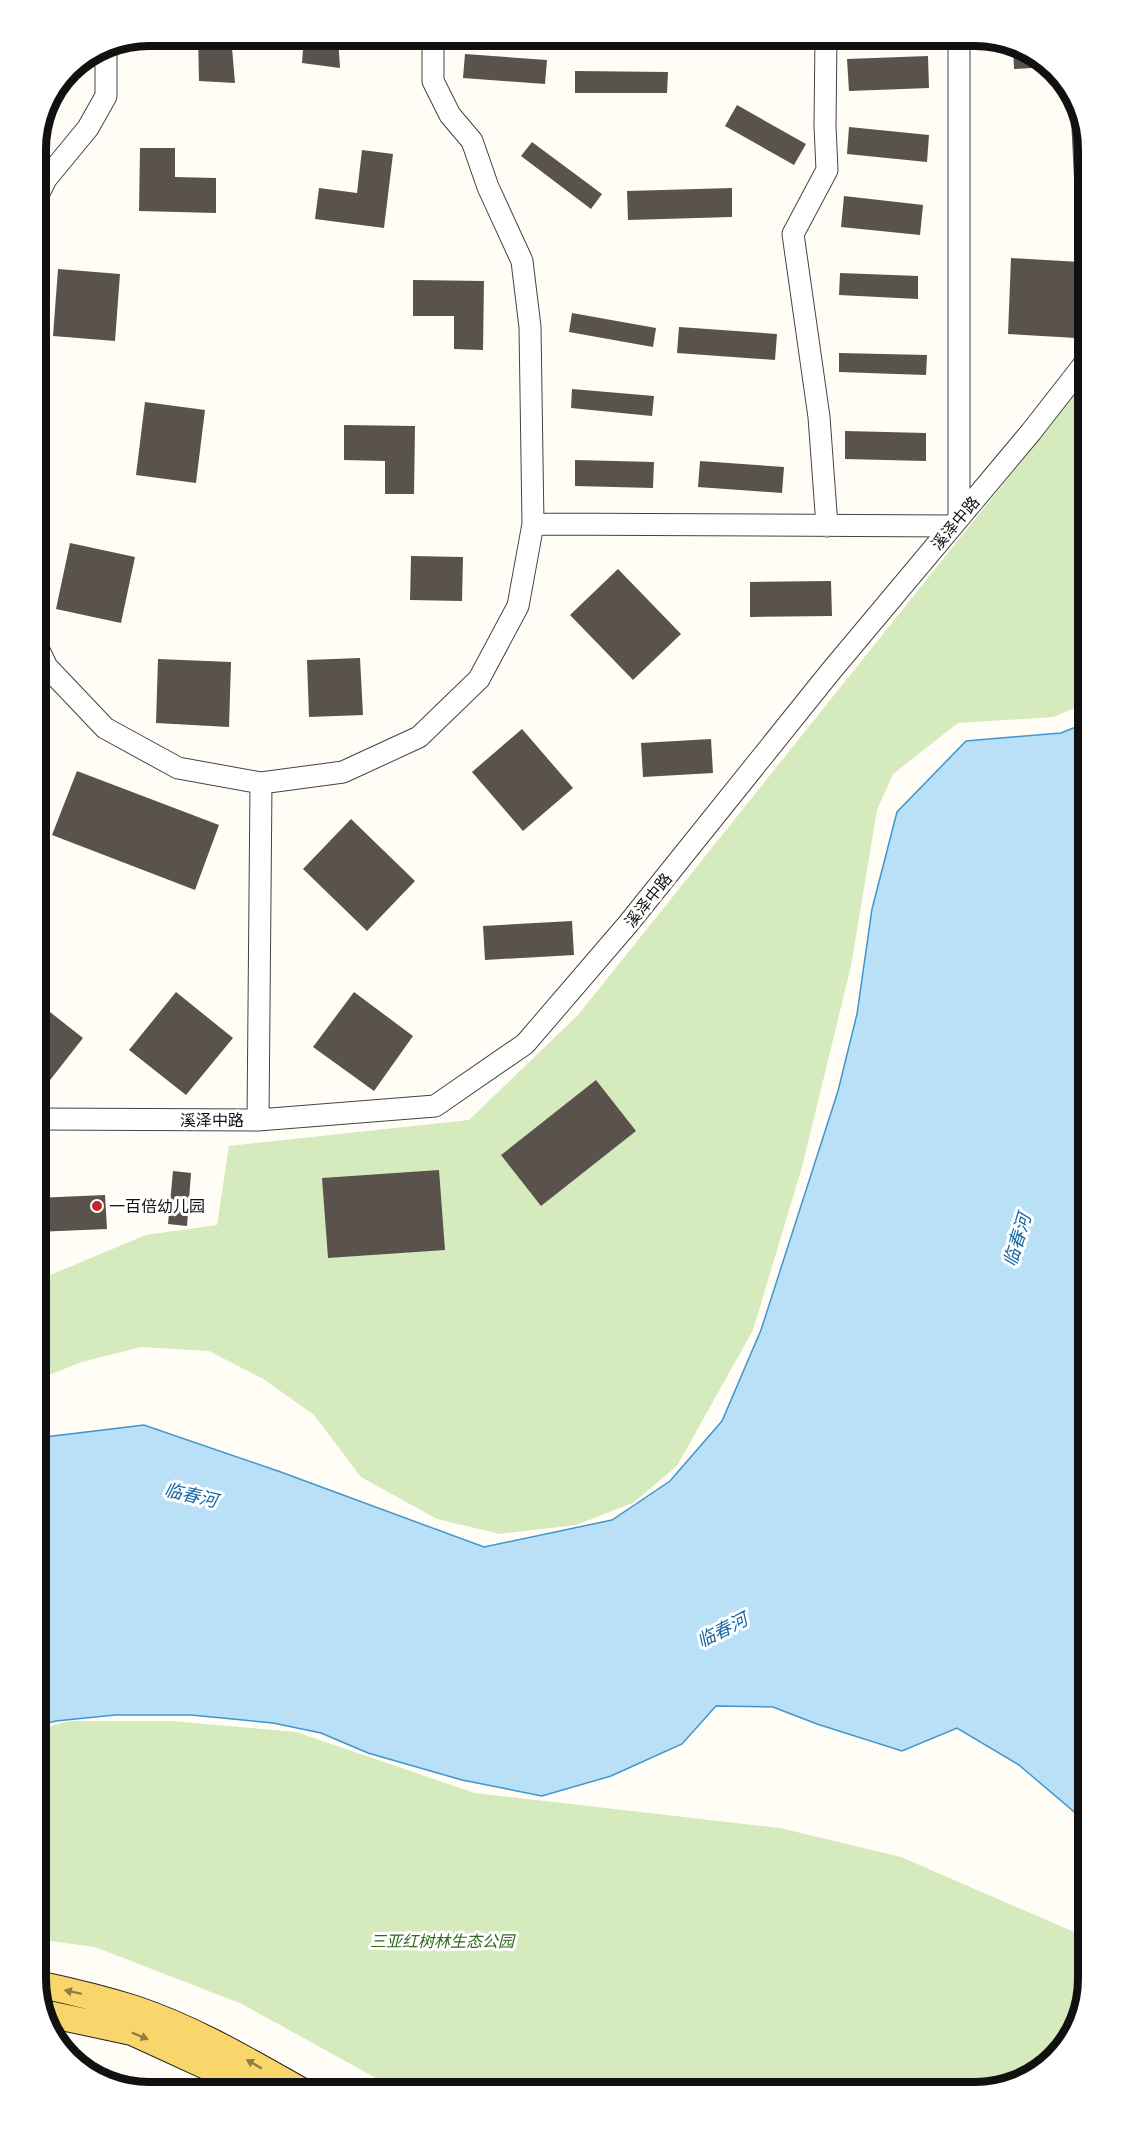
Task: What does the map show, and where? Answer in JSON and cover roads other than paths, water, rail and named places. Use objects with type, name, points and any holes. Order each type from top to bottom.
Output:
[{"type":"main road","points":[[47,1986],[84,1994],[153,2016],[237,2054],[286,2082]]},
{"type":"main road","points":[[53,2015],[132,2032],[241,2082]]},
{"type":"street","points":[[47,666],[105,728],[178,768],[261,783],[343,772],[418,736],[479,679],[518,606],[533,524],[530,327],[522,261],[488,187],[472,141],[450,115],[433,81],[434,46]]},
{"type":"street","points":[[826,47],[827,170],[793,234],[819,417],[827,526]]},
{"type":"street","points":[[533,524],[827,526],[956,522],[959,47]]},
{"type":"street","points":[[47,178],[88,128],[106,96],[106,56]]},
{"type":"street","name":"溪泽中路","points":[[46,1119],[258,1120],[435,1106],[525,1044],[628,924],[831,671],[1031,432],[1078,372]]},
{"type":"street","points":[[258,1120],[261,783]]},
{"type":"water","name":"临春河","points":[[1078,726],[1078,1815],[1019,1765],[957,1728],[902,1751],[817,1724],[773,1707],[716,1706],[682,1744],[611,1776],[542,1796],[462,1780],[368,1753],[321,1733],[273,1723],[191,1715],[115,1715],[46,1723],[46,1437],[144,1425],[278,1471],[484,1547],[612,1520],[670,1481],[722,1421],[761,1330],[838,1091],[857,1014],[872,909],[897,812],[966,741],[1061,733]]},
{"type":"place","name":"一百倍幼儿园","points":[[97,1206]]},
{"type":"park label","name":"三亚红树林生态公园","points":[[442,1941]]}]
